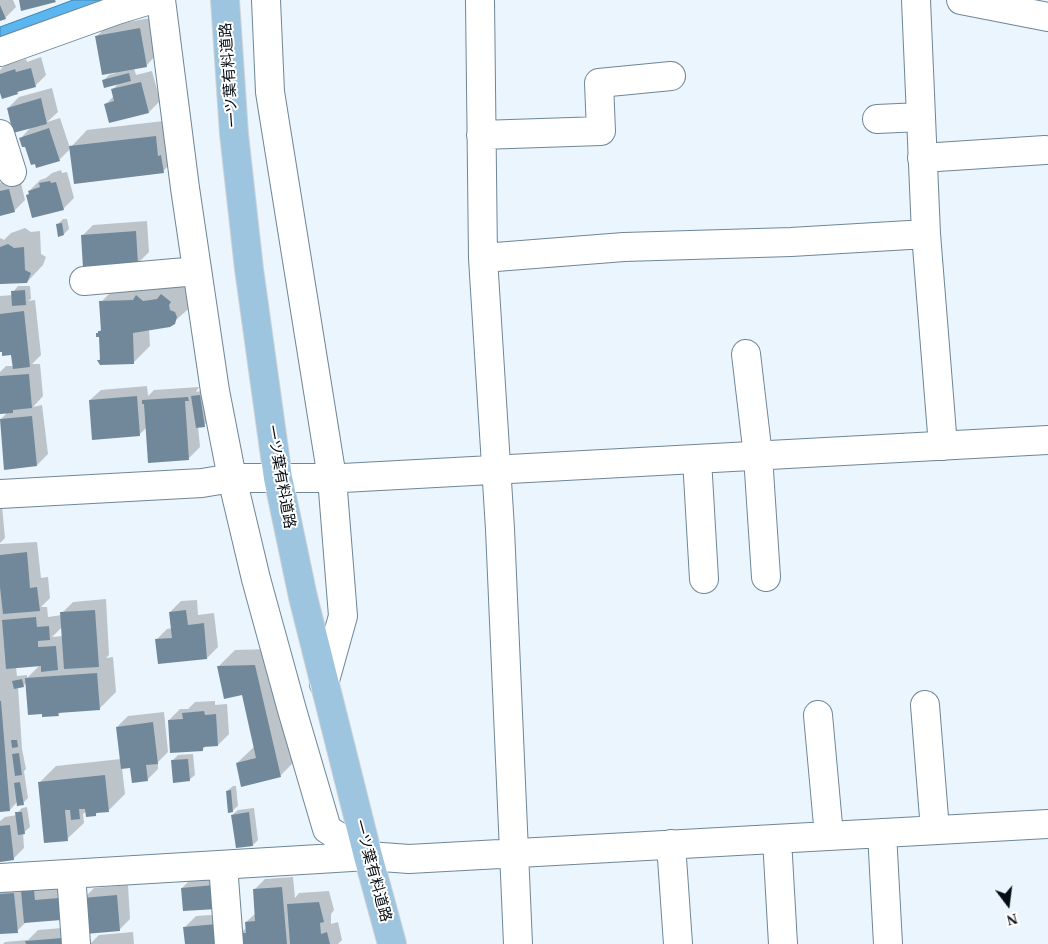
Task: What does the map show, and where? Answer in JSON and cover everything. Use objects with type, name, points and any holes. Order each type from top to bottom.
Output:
[{"type":"main road","name":"一ツ葉有料道路","points":[[225,0],[234,134],[248,259],[278,478],[302,597],[392,944]]},
{"type":"street","points":[[0,52],[150,0]]},
{"type":"street","points":[[161,0],[197,272],[215,391],[232,478],[256,579],[327,829],[368,856]]},
{"type":"street","points":[[266,0],[270,92],[332,478],[343,616],[324,684]]},
{"type":"street","points":[[480,0],[483,258],[500,529],[518,944]]},
{"type":"street","points":[[916,0],[926,234],[943,446]]},
{"type":"street","points":[[960,0],[1048,18]]},
{"type":"street","points":[[481,135],[601,131],[599,83],[671,76]]},
{"type":"street","points":[[877,119],[921,117]]},
{"type":"street","points":[[0,134],[12,172]]},
{"type":"street","points":[[922,158],[1045,150]]},
{"type":"street","points":[[483,258],[624,247],[791,242],[926,234]]},
{"type":"street","points":[[84,281],[197,272]]},
{"type":"street","points":[[746,354],[758,456],[766,577]]},
{"type":"street","points":[[0,494],[202,483],[232,478],[332,478],[1048,440]]},
{"type":"street","points":[[697,459],[704,579]]},
{"type":"street","points":[[925,704],[935,830]]},
{"type":"street","points":[[818,715],[829,836]]},
{"type":"street","points":[[0,878],[368,856],[409,859],[1048,824]]},
{"type":"street","points":[[882,833],[888,944]]},
{"type":"street","points":[[777,839],[783,944]]},
{"type":"street","points":[[671,844],[678,944]]},
{"type":"street","points":[[223,865],[229,944]]},
{"type":"street","points":[[71,874],[76,944]]},
{"type":"water","points":[[73,0],[111,0],[0,42],[0,27]]},
{"type":"building","points":[[19,0],[55,0],[56,2],[21,11]]},
{"type":"building","points":[[0,5],[6,19],[0,21]]},
{"type":"building","points":[[140,28],[147,67],[102,75],[95,36]]},
{"type":"building","points":[[31,68],[36,87],[17,92],[18,94],[2,99],[0,93],[0,74],[15,69],[16,72]]},
{"type":"building","points":[[129,73],[131,81],[104,88],[102,80]]},
{"type":"building","points":[[141,82],[149,113],[109,123],[104,104],[114,101],[111,89]]},
{"type":"building","points":[[41,98],[47,124],[13,133],[7,108]]},
{"type":"building","points":[[49,128],[60,161],[36,168],[35,164],[31,165],[25,147],[22,147],[19,138]]},
{"type":"building","points":[[156,136],[158,156],[161,155],[164,173],[74,184],[69,146]]},
{"type":"building","points":[[50,181],[51,183],[56,182],[64,210],[32,218],[26,195],[29,194],[28,191],[40,187],[39,183]]},
{"type":"building","points":[[9,189],[15,212],[0,216],[0,191]]},
{"type":"building","points":[[62,223],[64,235],[58,237],[56,224]]},
{"type":"building","points":[[136,231],[138,264],[83,268],[81,235]]},
{"type":"building","points":[[8,244],[14,248],[24,247],[25,270],[31,273],[27,283],[0,284],[0,247]]},
{"type":"building","points":[[25,290],[26,305],[12,306],[11,291]]},
{"type":"building","points":[[161,294],[171,302],[169,305],[170,310],[175,312],[177,317],[175,324],[170,327],[133,333],[134,364],[100,365],[97,360],[100,360],[99,337],[96,337],[96,333],[101,331],[99,301],[133,300],[136,295],[143,301],[157,299]]},
{"type":"building","points":[[24,311],[30,367],[13,369],[11,355],[2,356],[2,352],[0,352],[0,314]]},
{"type":"building","points":[[29,374],[32,408],[13,410],[13,413],[0,414],[0,376]]},
{"type":"building","points":[[200,395],[205,427],[196,428],[191,396]]},
{"type":"building","points":[[137,396],[140,436],[92,440],[89,400]]},
{"type":"building","points":[[188,397],[189,401],[185,401],[189,460],[148,463],[144,404],[142,404],[142,400]]},
{"type":"building","points":[[32,416],[37,466],[4,470],[0,419]]},
{"type":"building","points":[[27,552],[30,588],[37,587],[40,611],[3,614],[0,587],[0,555]]},
{"type":"building","points":[[95,610],[99,667],[64,669],[60,612]]},
{"type":"building","points":[[186,610],[188,625],[204,623],[207,659],[158,664],[155,639],[172,638],[169,612]]},
{"type":"building","points":[[36,617],[37,627],[49,626],[50,640],[38,641],[38,647],[56,646],[58,670],[41,672],[41,666],[6,669],[2,620]]},
{"type":"building","points":[[255,665],[281,777],[241,787],[236,763],[256,758],[242,695],[224,699],[217,666]]},
{"type":"building","points":[[97,673],[100,710],[58,713],[59,716],[42,717],[42,714],[28,715],[25,678]]},
{"type":"building","points":[[22,679],[24,687],[14,689],[12,681]]},
{"type":"building","points":[[0,701],[10,811],[0,812]]},
{"type":"building","points":[[204,711],[205,715],[216,714],[218,746],[203,747],[203,751],[170,753],[168,720],[183,719],[182,713]]},
{"type":"building","points":[[153,722],[158,764],[146,765],[148,781],[132,783],[130,768],[121,769],[116,727]]},
{"type":"building","points":[[11,740],[17,740],[18,747],[12,748]]},
{"type":"building","points":[[19,753],[22,775],[15,776],[12,754]]},
{"type":"building","points":[[188,759],[190,781],[173,783],[171,760]]},
{"type":"building","points":[[105,775],[109,812],[96,813],[96,816],[86,817],[85,809],[79,809],[80,819],[71,820],[70,810],[65,810],[68,841],[44,843],[38,782]]},
{"type":"building","points":[[20,782],[24,805],[17,806],[14,783]]},
{"type":"building","points":[[231,790],[233,812],[228,813],[226,791]]},
{"type":"building","points":[[15,812],[22,812],[25,834],[18,835]]},
{"type":"building","points":[[249,812],[253,846],[236,848],[231,815]]},
{"type":"building","points":[[10,825],[14,860],[0,862],[0,826]]},
{"type":"building","points":[[215,885],[217,909],[183,911],[181,888]]},
{"type":"building","points":[[282,887],[287,944],[239,944],[239,933],[246,933],[245,922],[255,921],[253,889]]},
{"type":"building","points":[[34,890],[35,900],[59,898],[61,920],[24,923],[21,891]]},
{"type":"building","points":[[14,893],[18,933],[0,934],[0,894]]},
{"type":"building","points":[[117,895],[120,931],[85,934],[82,898]]},
{"type":"building","points":[[319,902],[324,922],[320,923],[321,934],[327,932],[330,944],[290,944],[287,904]]},
{"type":"building","points":[[217,924],[220,944],[185,944],[183,927]]},
{"type":"building","points":[[63,938],[64,944],[26,944],[25,941]]}]
